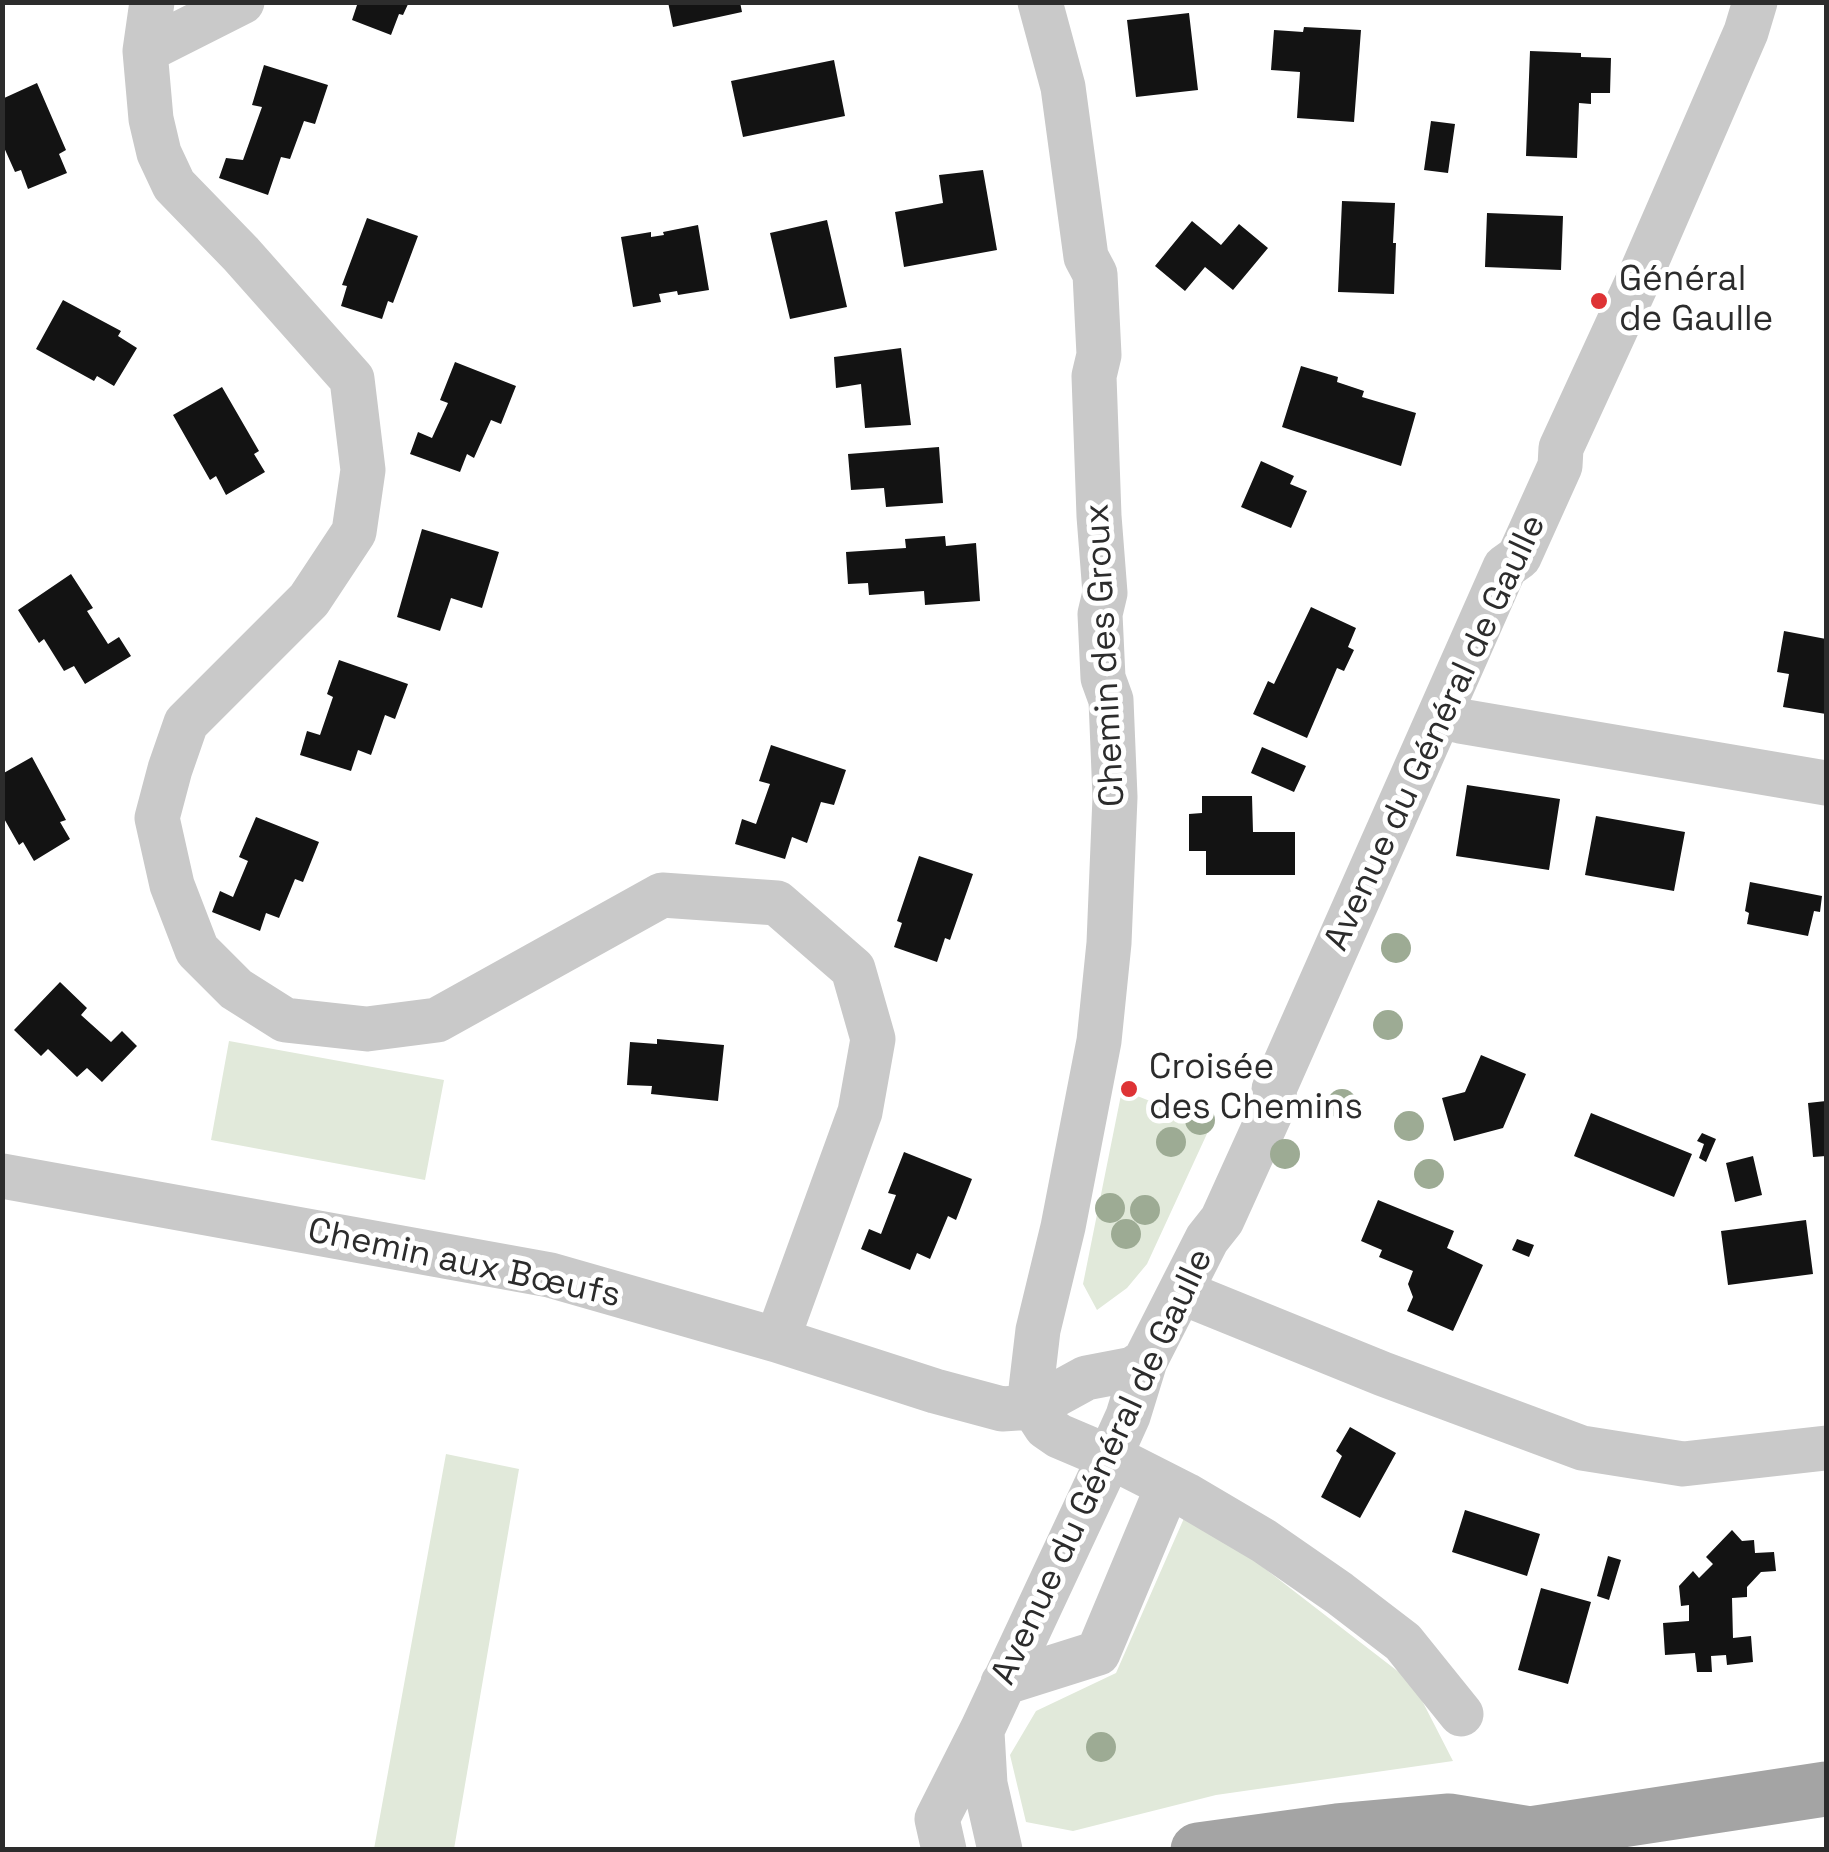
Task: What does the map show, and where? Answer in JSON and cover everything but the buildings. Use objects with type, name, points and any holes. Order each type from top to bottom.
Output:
[{"type":"main road","points":[[1198,1850],[1448,1821],[1521,1844],[1826,1789]]},
{"type":"street","points":[[152,2],[145,51],[150,119],[174,185],[352,379],[363,470],[354,532],[309,600],[186,724],[170,769],[157,818],[172,884],[197,950],[236,989],[285,1020],[367,1030],[437,1020],[662,895],[777,903],[853,969],[873,1038],[860,1112],[777,1340]]},
{"type":"street","points":[[145,51],[242,2]]},
{"type":"street","name":"Chemin des Groux","points":[[1033,1408],[1038,1330],[1099,1042],[1109,942],[1115,797],[1110,700],[1102,678],[1100,614],[1105,594],[1094,376],[1099,355],[1095,274],[1086,257],[1062,87],[1040,2]]},
{"type":"street","name":"Avenue du Général de Gaulle","points":[[944,1850],[937,1820],[1109,1458],[1146,1361],[1208,1238],[1222,1220],[1275,1103],[1274,1089],[1505,567],[1519,558],[1560,466],[1561,448],[1646,263],[1746,32],[1755,2]]},
{"type":"street","points":[[1440,715],[1826,783]]},
{"type":"street","name":"Chemin aux Bœufs","points":[[2,1176],[550,1274],[936,1391],[1002,1409],[1033,1408]]},
{"type":"street","points":[[1181,1292],[1383,1374],[1582,1448],[1683,1464],[1826,1448]]},
{"type":"street","points":[[1045,1309],[1050,1332],[1065,1357],[1128,1416]]},
{"type":"street","points":[[1146,1361],[1133,1369],[1086,1378],[1033,1408],[1046,1427],[1059,1436],[1168,1486],[1264,1541],[1339,1592],[1403,1642],[1461,1714]]},
{"type":"street","points":[[1003,1683],[1098,1653],[1168,1486]]},
{"type":"street","name":"Avenue du Général de Gaulle","points":[[982,1730],[985,1784],[1000,1850]]},
{"type":"green space","points":[[229,1041],[444,1080],[425,1180],[211,1140]]},
{"type":"green space","points":[[1122,1090],[1211,1125],[1147,1264],[1127,1288],[1097,1310],[1083,1284]]},
{"type":"green space","points":[[446,1454],[519,1469],[454,1849],[374,1849]]},
{"type":"green space","points":[[1185,1516],[1255,1561],[1413,1683],[1453,1761],[1216,1795],[1073,1831],[1026,1822],[1010,1755],[1036,1711],[1116,1673]]},
{"type":"place","name":"Général de Gaulle","points":[[1599,301]]},
{"type":"place","name":"Croisée des Chemins","points":[[1129,1089]]}]
